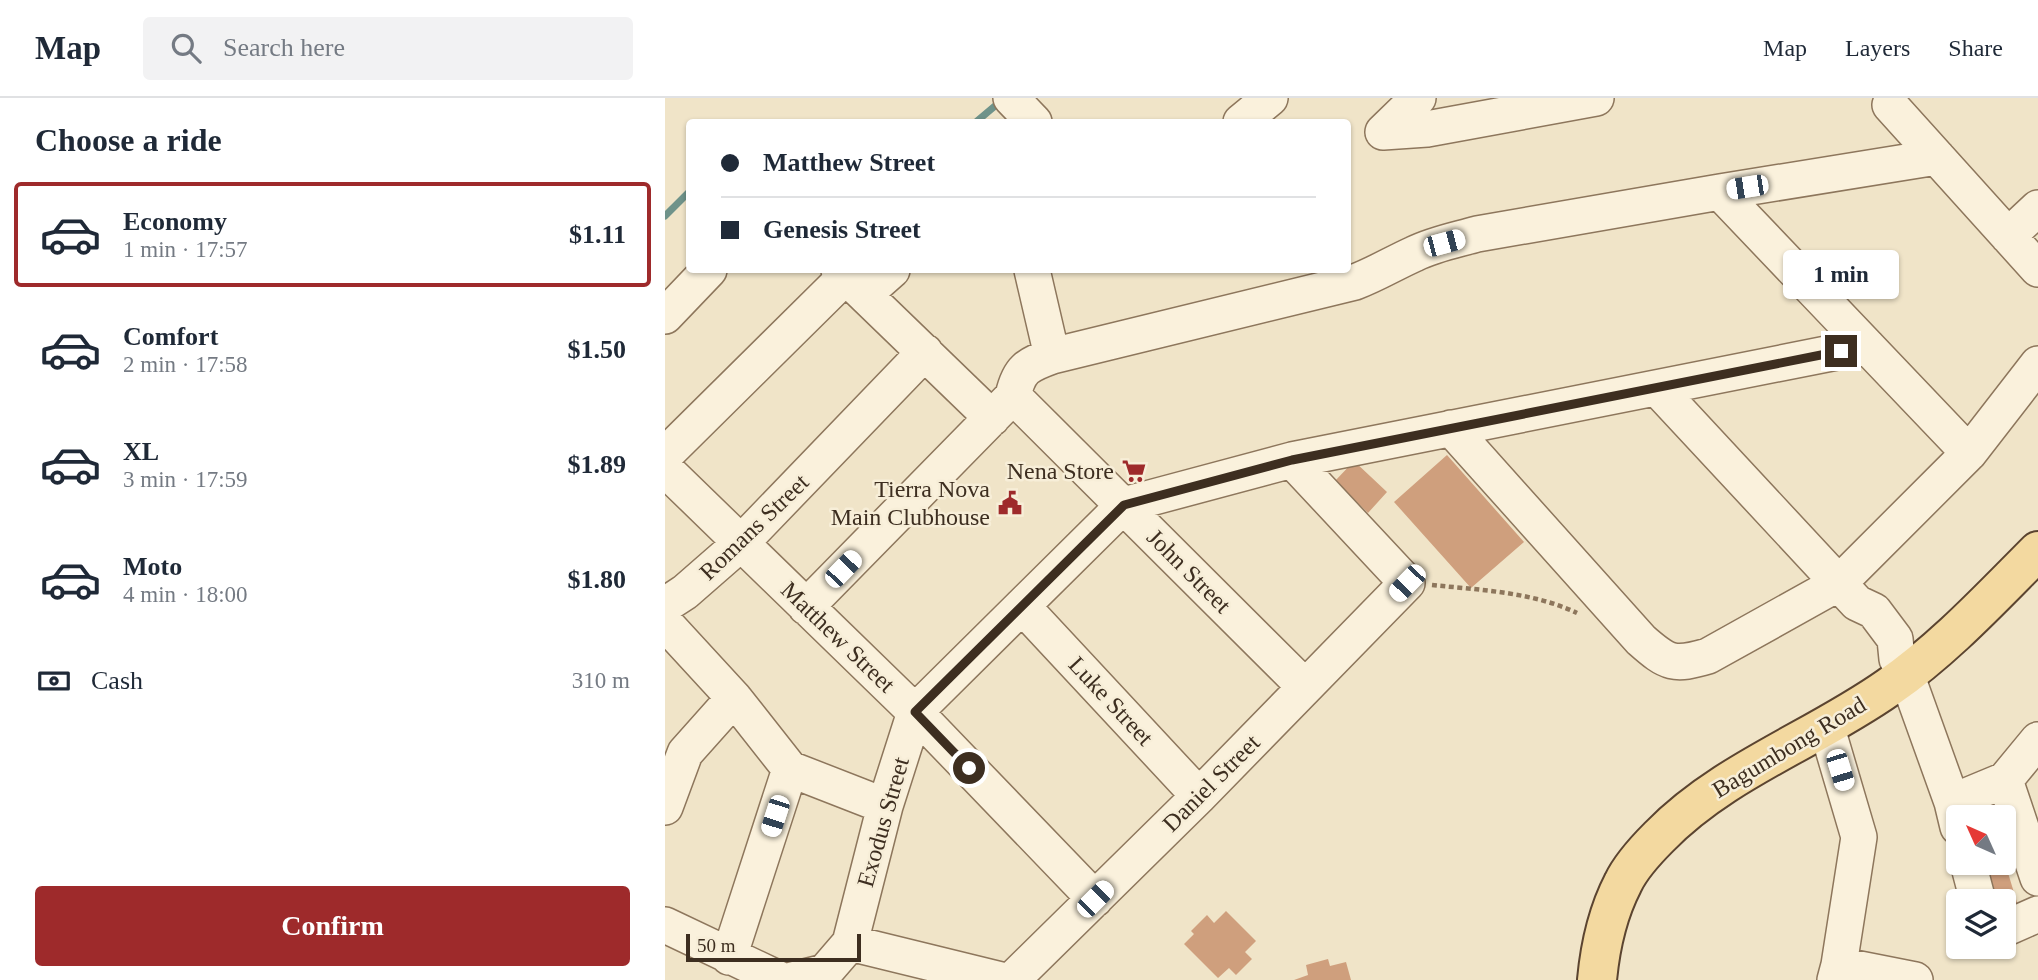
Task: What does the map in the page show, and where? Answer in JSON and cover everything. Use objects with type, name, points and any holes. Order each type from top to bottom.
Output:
[{"type":"main road","name":"Bagumbong Road","points":[[1597,980],[1613,905],[1624,881],[1645,851],[1675,820],[1707,795],[1889,687],[1902,667],[1983,606],[2038,551]]},
{"type":"street","points":[[1245,119],[1270,98]]},
{"type":"street","points":[[1418,98],[1383,132],[1427,129],[1588,99]]},
{"type":"street","points":[[1889,105],[2038,269]]},
{"type":"street","points":[[806,607],[1002,407],[1024,370],[1034,363],[1052,356],[1355,282],[1379,273],[1415,253],[1477,234],[1937,157]]},
{"type":"street","points":[[1720,192],[1969,453]]},
{"type":"street","points":[[2008,236],[2038,208]]},
{"type":"street","points":[[665,316],[706,273]]},
{"type":"street","points":[[665,455],[851,279],[878,273]]},
{"type":"street","points":[[1033,273],[1052,356]]},
{"type":"street","name":"John Street","points":[[851,279],[925,352],[1002,407],[1124,505],[1305,687]]},
{"type":"street","name":"Exodus Street","points":[[792,980],[825,972],[850,943],[885,806],[915,712],[1124,505],[1292,460],[1867,346]]},
{"type":"street","name":"Romans Street","points":[[665,605],[685,592],[740,544],[925,352]]},
{"type":"street","points":[[1451,428],[1641,640],[1663,659],[1675,663],[1708,656],[1848,593],[1969,453],[2038,364]]},
{"type":"street","points":[[1658,389],[1848,593],[1860,622],[1880,649],[1902,667],[1951,805]]},
{"type":"street","points":[[1292,460],[1407,583]]},
{"type":"street","name":"Matthew Street","points":[[665,470],[915,712],[1095,899]]},
{"type":"street","name":"Daniel Street","points":[[1012,980],[1199,796],[1407,583]]},
{"type":"street","name":"Luke Street","points":[[1022,606],[1199,796]]},
{"type":"street","points":[[665,624],[734,698],[790,769],[885,806]]},
{"type":"street","points":[[665,807],[685,753],[734,698]]},
{"type":"street","points":[[1826,725],[1859,837],[1837,973],[1915,980]]},
{"type":"street","points":[[1969,805],[2005,779],[2038,740]]},
{"type":"street","points":[[729,957],[790,769]]},
{"type":"street","points":[[2005,779],[2028,816],[2038,878]]},
{"type":"street","points":[[2016,924],[2038,914]]},
{"type":"street","points":[[665,925],[781,980]]},
{"type":"street","points":[[850,943],[922,970],[1001,980]]},
{"type":"path","points":[[1407,583],[1523,597],[1557,604],[1579,614]]},
{"type":"building","points":[[1447,455],[1524,542],[1471,588],[1394,502]]},
{"type":"building","points":[[1354,461],[1387,492],[1368,513],[1335,481]]},
{"type":"building","points":[[1987,875],[2009,875],[2013,889],[1991,889]]},
{"type":"building","points":[[1226,911],[1256,941],[1245,952],[1252,959],[1236,975],[1229,968],[1218,978],[1184,944],[1194,934],[1191,931],[1207,915],[1214,923]]},
{"type":"building","points":[[1328,959],[1330,966],[1346,962],[1351,980],[1294,980],[1308,975],[1306,965]]},
{"type":"waterway","points":[[980,119],[1002,100]]},
{"type":"waterway","points":[[665,216],[686,195]]},
{"type":"place","name":"Nena Store","points":[[1134,471]]},
{"type":"place","name":"Tierra Nova Main Clubhouse","points":[[1010,503]]},
{"type":"route","points":[[969,768],[915,712],[1124,505],[1292,460],[1841,351]]}]
